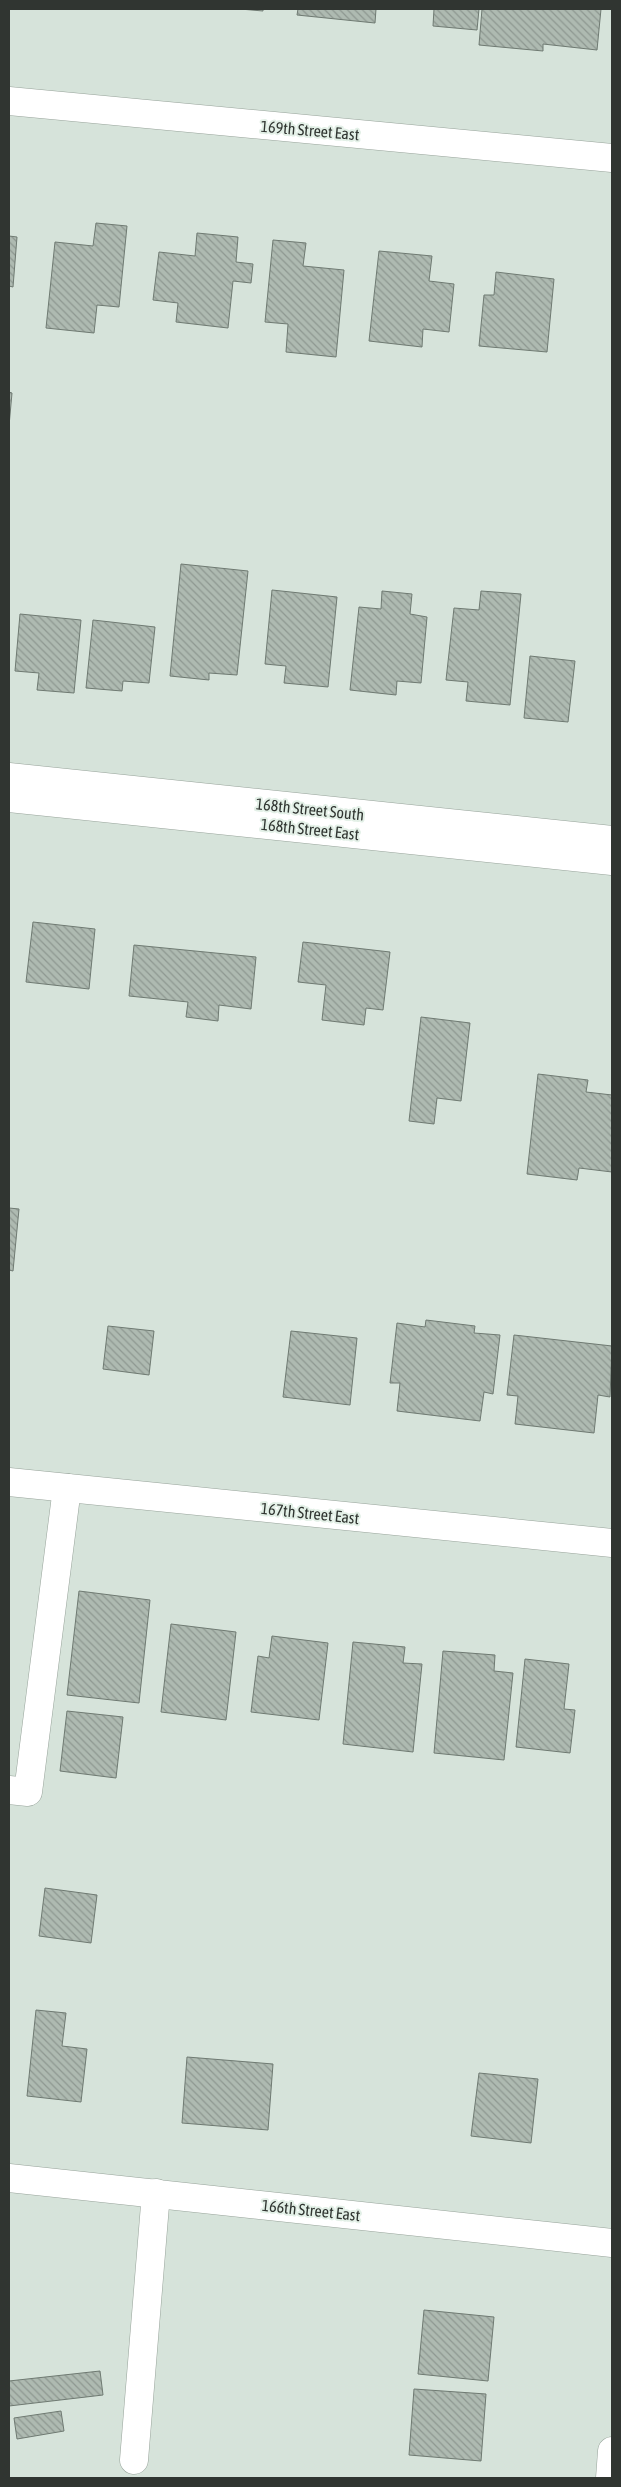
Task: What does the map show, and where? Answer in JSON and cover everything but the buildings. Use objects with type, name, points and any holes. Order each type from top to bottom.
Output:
[{"type":"street","name":"169th Street East","points":[[9,101],[612,158]]},
{"type":"street","name":"168th Street South","points":[[9,777],[612,840]]},
{"type":"street","name":"168th Street East","points":[[9,798],[612,861]]},
{"type":"street","name":"167th Street East","points":[[9,1482],[612,1543]]},
{"type":"street","points":[[9,1790],[28,1792],[67,1488]]},
{"type":"street","name":"166th Street East","points":[[9,2178],[612,2243]]},
{"type":"street","points":[[134,2460],[156,2193]]},
{"type":"street","points":[[610,2478],[612,2451]]}]
